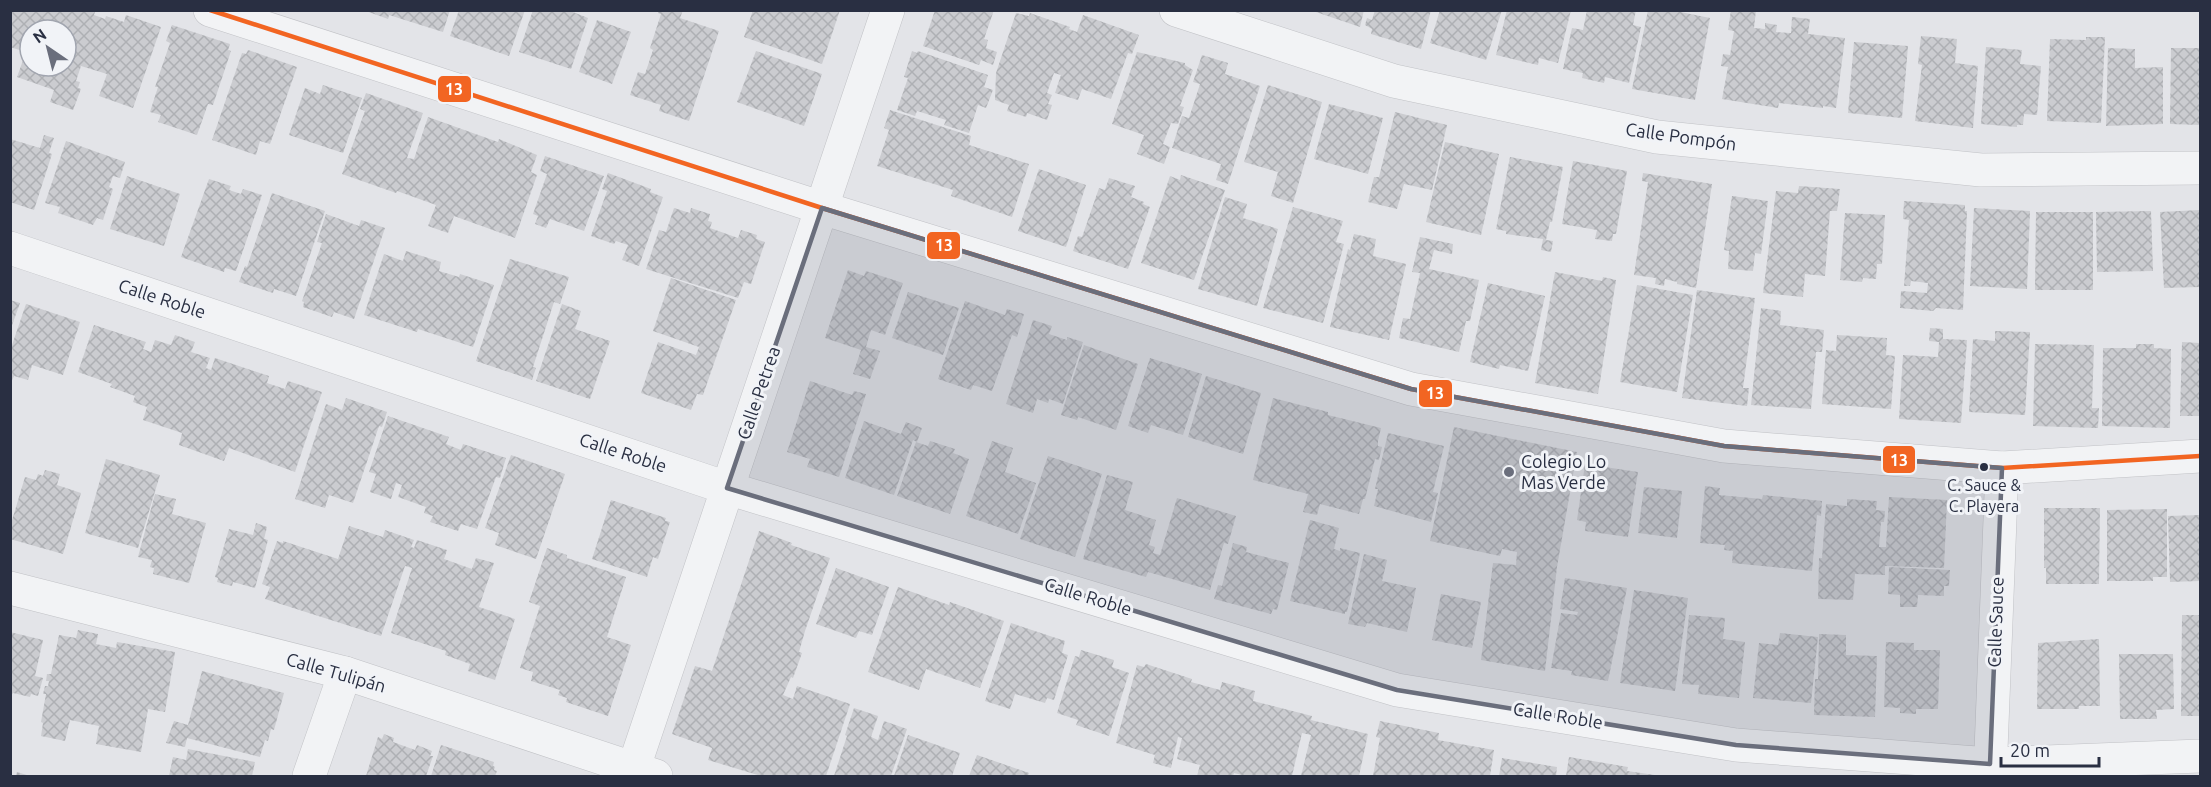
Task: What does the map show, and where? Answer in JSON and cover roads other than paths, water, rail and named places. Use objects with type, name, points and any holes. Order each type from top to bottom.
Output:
[{"type":"street","points":[[210,10],[822,208],[1410,390],[1724,446],[2001,468],[2200,456]]},
{"type":"street","name":"Calle Petrea","points":[[640,774],[727,488],[888,10]]},
{"type":"street","name":"Calle Pompón","points":[[1176,10],[1394,81],[1657,137],[1981,170],[2200,168]]},
{"type":"street","name":"Calle Roble","points":[[10,248],[727,488],[1397,690],[1736,746],[1990,770],[2200,756]]},
{"type":"street","name":"Calle Sauce","points":[[1990,770],[2001,468]]},
{"type":"street","name":"Calle Tulipán","points":[[10,588],[345,673],[640,774]]},
{"type":"street","points":[[309,777],[345,673]]},
{"type":"place","name":"C. Sauce & C. Playera","points":[[1984,467]]},
{"type":"place","name":"Colegio Lo Mas Verde","points":[[1509,472]]}]
